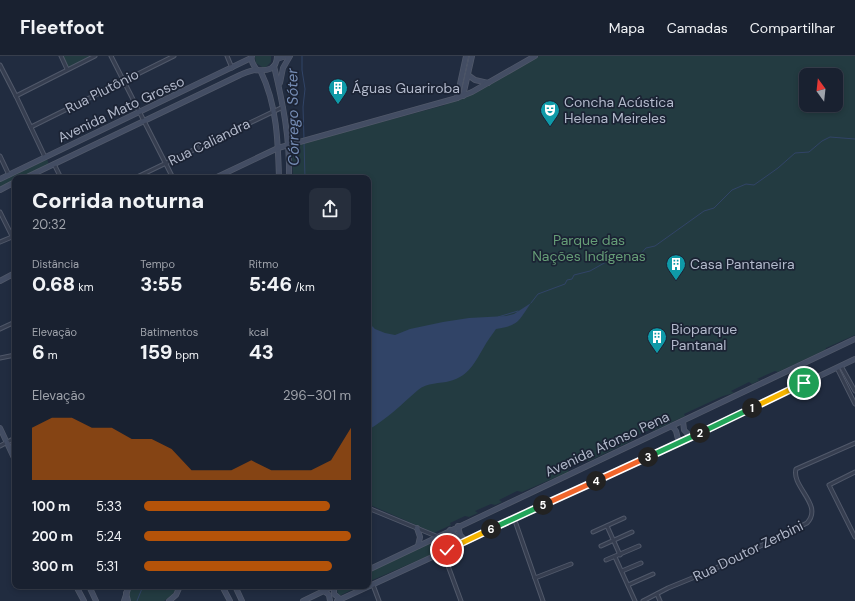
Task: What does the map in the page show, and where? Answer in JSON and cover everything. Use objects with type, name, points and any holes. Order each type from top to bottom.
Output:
[{"type":"main road","points":[[286,56],[277,58],[274,66],[284,107],[289,146],[289,175]]},
{"type":"main road","points":[[279,86],[283,68],[290,56]]},
{"type":"main road","points":[[457,98],[466,56]]},
{"type":"main road","points":[[463,96],[472,56]]},
{"type":"main road","points":[[227,175],[278,148],[463,96],[535,56]]},
{"type":"main road","name":"Avenida Mato Grosso","points":[[0,179],[252,57]]},
{"type":"main road","points":[[252,57],[253,65],[259,71],[267,85],[274,111],[279,175]]},
{"type":"main road","name":"Avenida Mato Grosso","points":[[30,175],[240,74],[269,71],[274,66]]},
{"type":"main road","points":[[468,75],[475,80],[488,83]]},
{"type":"main road","points":[[43,169],[47,164],[45,158]]},
{"type":"main road","points":[[0,190],[12,184]]},
{"type":"main road","points":[[0,281],[12,275]]},
{"type":"main road","name":"Avenida Afonso Pena","points":[[371,569],[436,536],[855,339]]},
{"type":"main road","name":"Avenida Afonso Pena","points":[[373,585],[855,359]]},
{"type":"main road","points":[[683,421],[684,430],[691,437]]},
{"type":"main road","points":[[672,426],[676,431],[679,442]]},
{"type":"main road","points":[[0,428],[12,453]]},
{"type":"main road","points":[[7,442],[12,449]]},
{"type":"main road","points":[[458,526],[460,535],[466,541]]},
{"type":"main road","points":[[417,528],[420,537],[418,546]]},
{"type":"main road","points":[[450,530],[456,537],[458,545]]},
{"type":"main road","points":[[78,589],[84,601]]},
{"type":"main road","points":[[90,589],[96,601]]},
{"type":"main road","points":[[124,601],[128,589]]},
{"type":"main road","points":[[169,601],[176,595],[179,589]]},
{"type":"main road","points":[[224,589],[230,601]]},
{"type":"main road","points":[[236,589],[242,601]]},
{"type":"main road","points":[[303,601],[328,589]]},
{"type":"main road","points":[[334,589],[334,594],[339,600]]},
{"type":"main road","name":"Avenida Afonso Pena","points":[[339,600],[364,589]]},
{"type":"main road","points":[[324,591],[329,596],[330,601]]},
{"type":"main road","points":[[126,593],[128,601]]},
{"type":"street","points":[[61,56],[67,69]]},
{"type":"street","points":[[16,96],[95,56]]},
{"type":"street","points":[[111,56],[172,175]]},
{"type":"street","name":"Rua Plutônio","points":[[31,127],[174,56]]},
{"type":"street","points":[[227,56],[232,68]]},
{"type":"street","points":[[0,65],[45,158]]},
{"type":"street","name":"Rua Caliandra","points":[[141,175],[284,107]]},
{"type":"street","points":[[0,156],[9,175]]},
{"type":"street","points":[[54,164],[60,175]]},
{"type":"street","points":[[0,212],[12,237],[0,242]]},
{"type":"street","points":[[0,329],[12,323]]},
{"type":"street","points":[[0,358],[12,356]]},
{"type":"street","points":[[839,367],[855,392],[851,395]]},
{"type":"street","points":[[839,367],[855,404]]},
{"type":"street","points":[[0,446],[12,440]]},
{"type":"street","name":"Rua Doutor Zerbini","points":[[643,601],[668,588],[712,570],[807,523],[812,518],[813,510],[796,478],[796,469],[855,443]]},
{"type":"street","points":[[855,472],[829,485],[855,538]]},
{"type":"street","points":[[371,509],[436,536],[461,601]]},
{"type":"street","points":[[514,518],[543,601]]},
{"type":"street","points":[[593,532],[624,518]]},
{"type":"street","points":[[607,526],[620,555]]},
{"type":"street","points":[[601,546],[632,532]]},
{"type":"street","points":[[606,560],[639,546]]},
{"type":"street","points":[[615,557],[636,601]]},
{"type":"street","points":[[622,571],[640,563]]},
{"type":"street","points":[[535,578],[571,564]]},
{"type":"street","points":[[628,585],[653,574]]},
{"type":"street","points":[[373,585],[379,601]]},
{"type":"street","points":[[657,594],[660,601]]},
{"type":"green space","points":[[61,56],[95,56],[67,69]]},
{"type":"green space","points":[[255,56],[271,56],[271,62],[266,67],[262,67],[256,63]]},
{"type":"green space","name":"Parque das Nações Indígenas","points":[[539,56],[855,56],[855,335],[778,372],[775,371],[757,379],[760,380],[752,384],[749,382],[731,391],[734,393],[723,396],[684,414],[685,416],[653,431],[652,429],[630,438],[633,440],[589,461],[581,462],[569,467],[568,472],[522,492],[517,491],[499,500],[502,502],[495,505],[491,504],[475,511],[478,513],[469,517],[465,516],[434,533],[371,505],[371,175],[293,175],[292,150],[296,145],[445,105],[447,102],[462,99]]},
{"type":"green space","points":[[47,159],[49,165],[27,175],[14,175]]},
{"type":"green space","points":[[12,176],[12,182],[0,188],[0,182]]},
{"type":"green space","points":[[432,541],[437,551],[371,581],[371,571]]},
{"type":"green space","points":[[130,589],[176,589],[172,595],[164,601],[125,601]]},
{"type":"green space","points":[[337,589],[354,589],[339,596]]},
{"type":"water","points":[[531,303],[521,318],[514,324],[496,329],[471,368],[462,376],[450,381],[429,384],[422,387],[371,428],[371,325],[375,329],[395,335],[410,329],[443,322],[514,314]]},
{"type":"waterway","name":"Córrego Sóter","points":[[302,56],[302,70],[305,89],[303,107],[304,139]]},
{"type":"waterway","points":[[531,303],[538,294],[565,284],[567,280],[572,279],[574,275],[590,271],[606,262],[622,259],[628,254],[638,257],[646,248],[655,246],[704,211],[714,208],[732,190],[746,184],[754,185],[778,168],[795,153],[809,152],[822,141],[830,137],[855,139]]},
{"type":"waterway","name":"Córrego Sóter","points":[[304,142],[305,175]]},
{"type":"waterway","points":[[498,317],[518,311]]},
{"type":"waterway","points":[[137,601],[142,589]]},
{"type":"place","name":"Águas Guariroba","points":[[338,105]]},
{"type":"place","name":"Concha Acústica Helena Meireles","points":[[550,127]]},
{"type":"place","name":"Casa Pantaneira","points":[[676,281]]},
{"type":"place","name":"Bioparque Pantanal","points":[[657,354]]},
{"type":"route","points":[[447,550],[804,383]]}]
